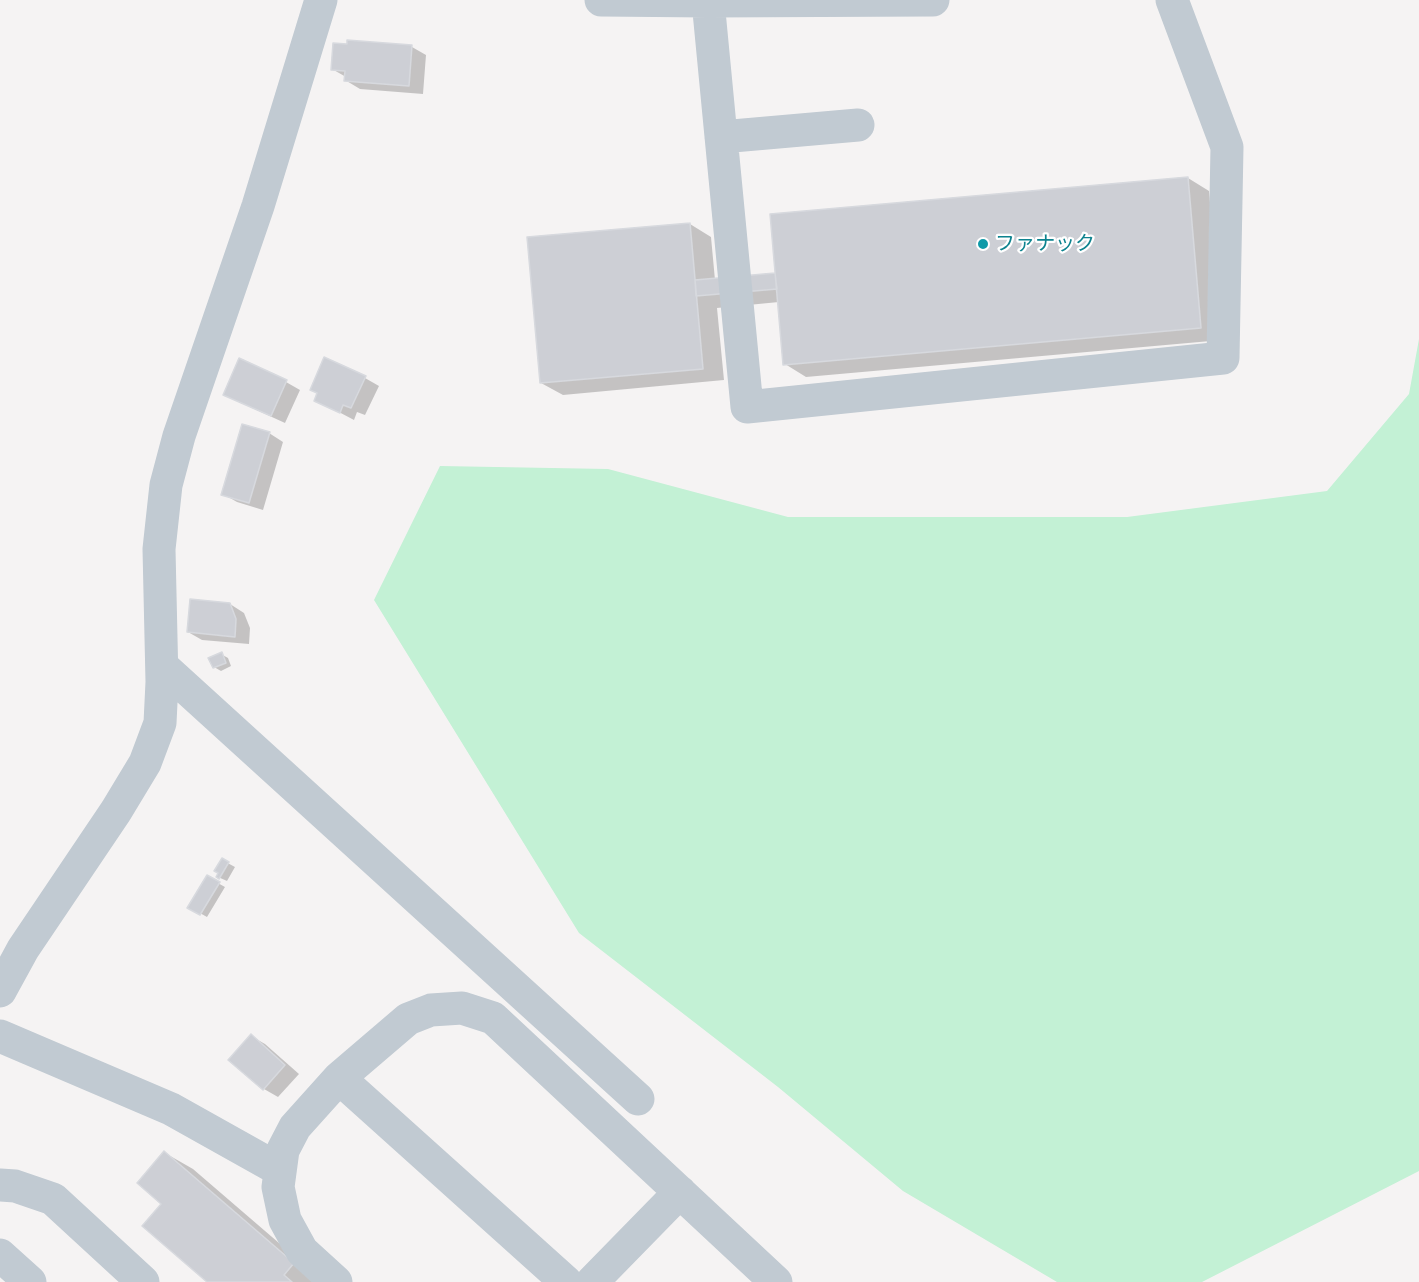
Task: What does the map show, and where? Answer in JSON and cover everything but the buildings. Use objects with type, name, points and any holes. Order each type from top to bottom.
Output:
[{"type":"street","points":[[0,991],[23,949],[146,763],[160,723],[162,666],[159,549],[166,485],[178,436],[258,206],[321,0]]},
{"type":"street","points":[[601,0],[933,0]]},
{"type":"street","points":[[708,1],[747,407],[1222,357],[1227,147],[1172,0]]},
{"type":"street","points":[[721,137],[858,125]]},
{"type":"street","points":[[162,666],[638,1099]]},
{"type":"street","points":[[336,1282],[302,1251],[285,1220],[278,1187],[283,1150],[295,1127],[339,1078],[408,1019],[431,1010],[462,1008],[493,1018],[776,1282]]},
{"type":"street","points":[[0,1036],[171,1109],[280,1170]]},
{"type":"street","points":[[339,1078],[566,1282]]},
{"type":"street","points":[[0,1185],[15,1186],[53,1199],[143,1282]]},
{"type":"street","points":[[592,1282],[680,1192]]},
{"type":"street","points":[[0,1255],[30,1282]]},
{"type":"green space","points":[[1419,339],[1419,1171],[1202,1282],[1057,1282],[903,1191],[778,1087],[579,933],[374,600],[440,466],[608,469],[788,517],[1127,517],[1327,491],[1409,394]]},
{"type":"place","name":"ファナック","points":[[983,244]]}]
